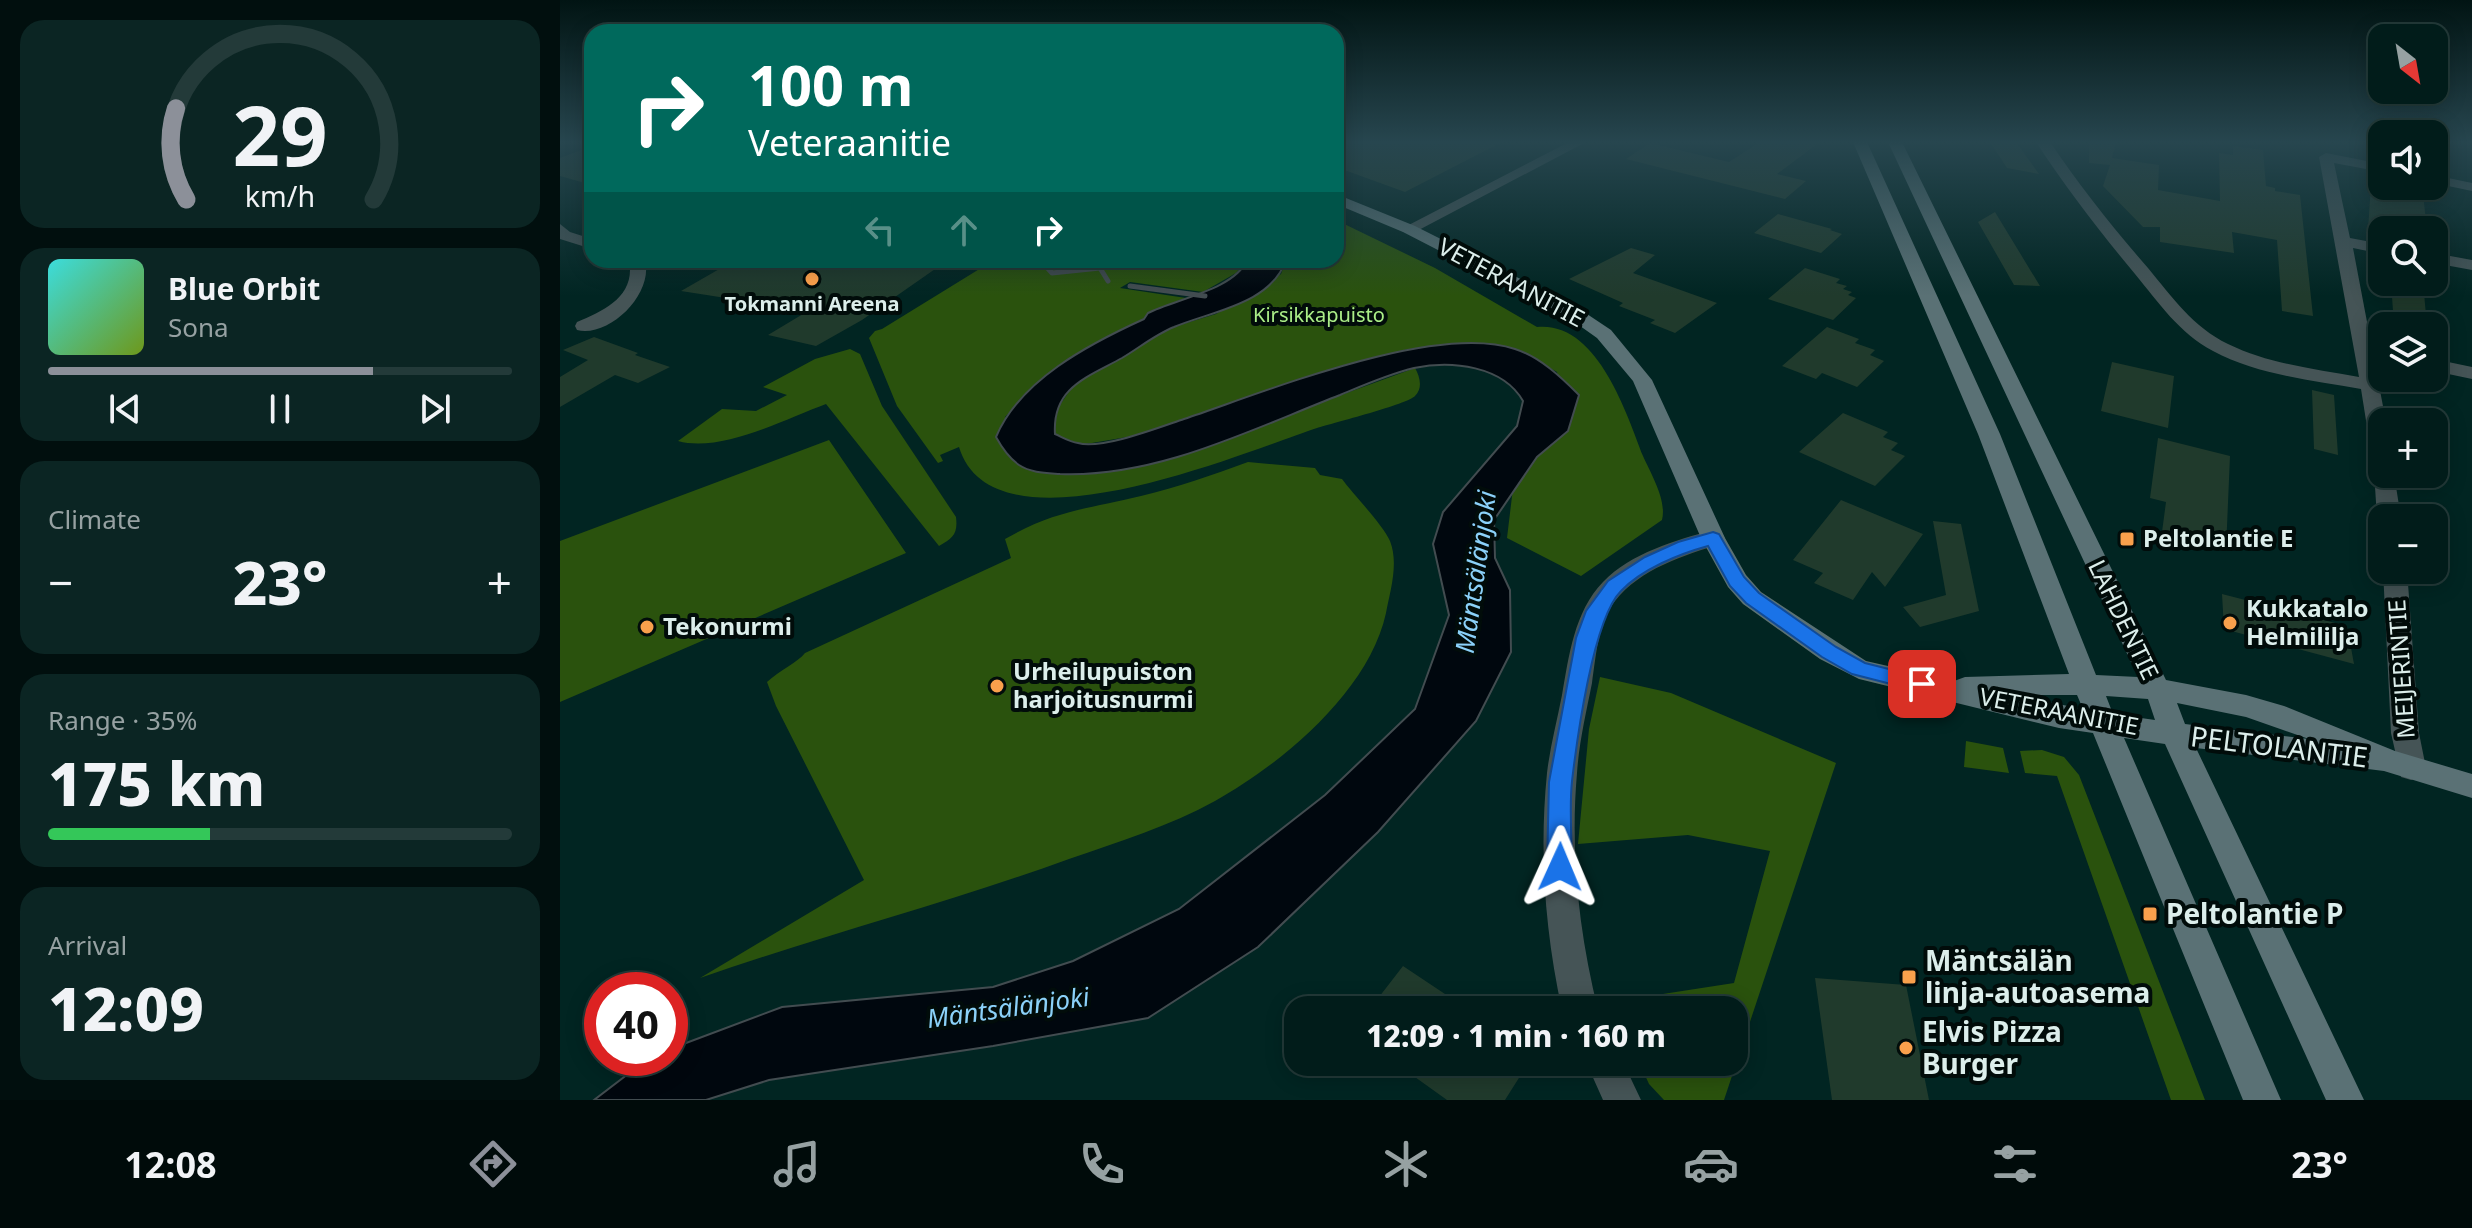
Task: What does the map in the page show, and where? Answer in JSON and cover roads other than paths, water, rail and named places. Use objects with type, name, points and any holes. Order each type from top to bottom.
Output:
[{"type":"main road","points":[[1883,193],[1989,434],[2088,685],[2262,1100]]},
{"type":"main road","name":"LAHDENTIE","points":[[1920,193],[2158,691],[2175,734],[2345,1100]]},
{"type":"main road","name":"VETERAANITIE","points":[[1344,202],[1409,229],[1544,297],[1604,334],[1642,380],[1713,538],[1737,581],[1752,598],[1829,652],[1859,669],[2059,717],[2175,734]]},
{"type":"main road","name":"VETERAANITIE","points":[[1943,688],[2044,682],[2158,691]]},
{"type":"main road","name":"PELTOLANTIE","points":[[2158,691],[2233,703],[2284,717],[2398,763],[2472,786]]},
{"type":"main road","name":"PELTOLANTIE","points":[[2175,734],[2398,763]]},
{"type":"street","points":[[1409,229],[1479,193]]},
{"type":"street","points":[[2077,193],[2184,323],[2203,338],[2265,365],[2368,384]]},
{"type":"street","points":[[2337,193],[2344,242],[2368,331]]},
{"type":"street","points":[[560,229],[564,235],[584,241]]},
{"type":"street","points":[[2344,242],[2368,246]]},
{"type":"street","points":[[2448,261],[2472,265]]},
{"type":"street","points":[[584,326],[623,307],[640,268]]},
{"type":"street","points":[[2448,368],[2472,373]]},
{"type":"street","points":[[1577,996],[1564,933],[1560,867],[1561,782],[1586,638],[1596,611],[1614,586],[1651,562],[1713,538]]},
{"type":"street","name":"MEIJERINTIE","points":[[2396,584],[2405,733],[2398,763]]},
{"type":"street","points":[[1611,1076],[1622,1100]]},
{"type":"water","name":"Mäntsälänjoki","points":[[1241,268],[1282,268],[1268,287],[1254,296],[1167,330],[1085,378],[1066,394],[1059,405],[1055,434],[1072,442],[1088,444],[1115,441],[1350,364],[1441,345],[1481,343],[1515,349],[1541,362],[1579,395],[1568,431],[1537,457],[1494,520],[1495,558],[1510,590],[1511,652],[1476,721],[1378,832],[1258,947],[1148,1018],[993,1046],[769,1080],[706,1100],[594,1100],[625,1076],[688,1076],[688,1042],[782,1007],[993,987],[1073,961],[1179,909],[1325,795],[1415,709],[1449,615],[1433,544],[1443,512],[1517,426],[1523,401],[1503,380],[1475,368],[1444,365],[1414,368],[1203,449],[1168,460],[1096,473],[1060,474],[1029,470],[1012,459],[996,437],[1022,398],[1058,366],[1144,319],[1148,313],[1230,279]]},
{"type":"waterway","points":[[1047,268],[1052,273],[1100,268]]},
{"type":"waterway","points":[[1100,268],[1108,281]]},
{"type":"waterway","points":[[1130,286],[1205,296]]},
{"type":"place","name":"Tokmanni Areena","points":[[812,279]]},
{"type":"place","name":"Peltolantie E","points":[[2127,539]]},
{"type":"place","name":"Kukkatalo Helmililja","points":[[2230,623]]},
{"type":"place","name":"Tekonurmi","points":[[647,627]]},
{"type":"place","name":"Urheilupuiston harjoitusnurmi","points":[[997,686]]},
{"type":"place","name":"Peltolantie P","points":[[2150,914]]},
{"type":"place","name":"Mäntsälän linja-autoasema","points":[[1909,977]]},
{"type":"place","name":"Elvis Pizza Burger","points":[[1906,1048]]},
{"type":"park label","name":"Kirsikkapuisto","points":[[1319,315]]}]
